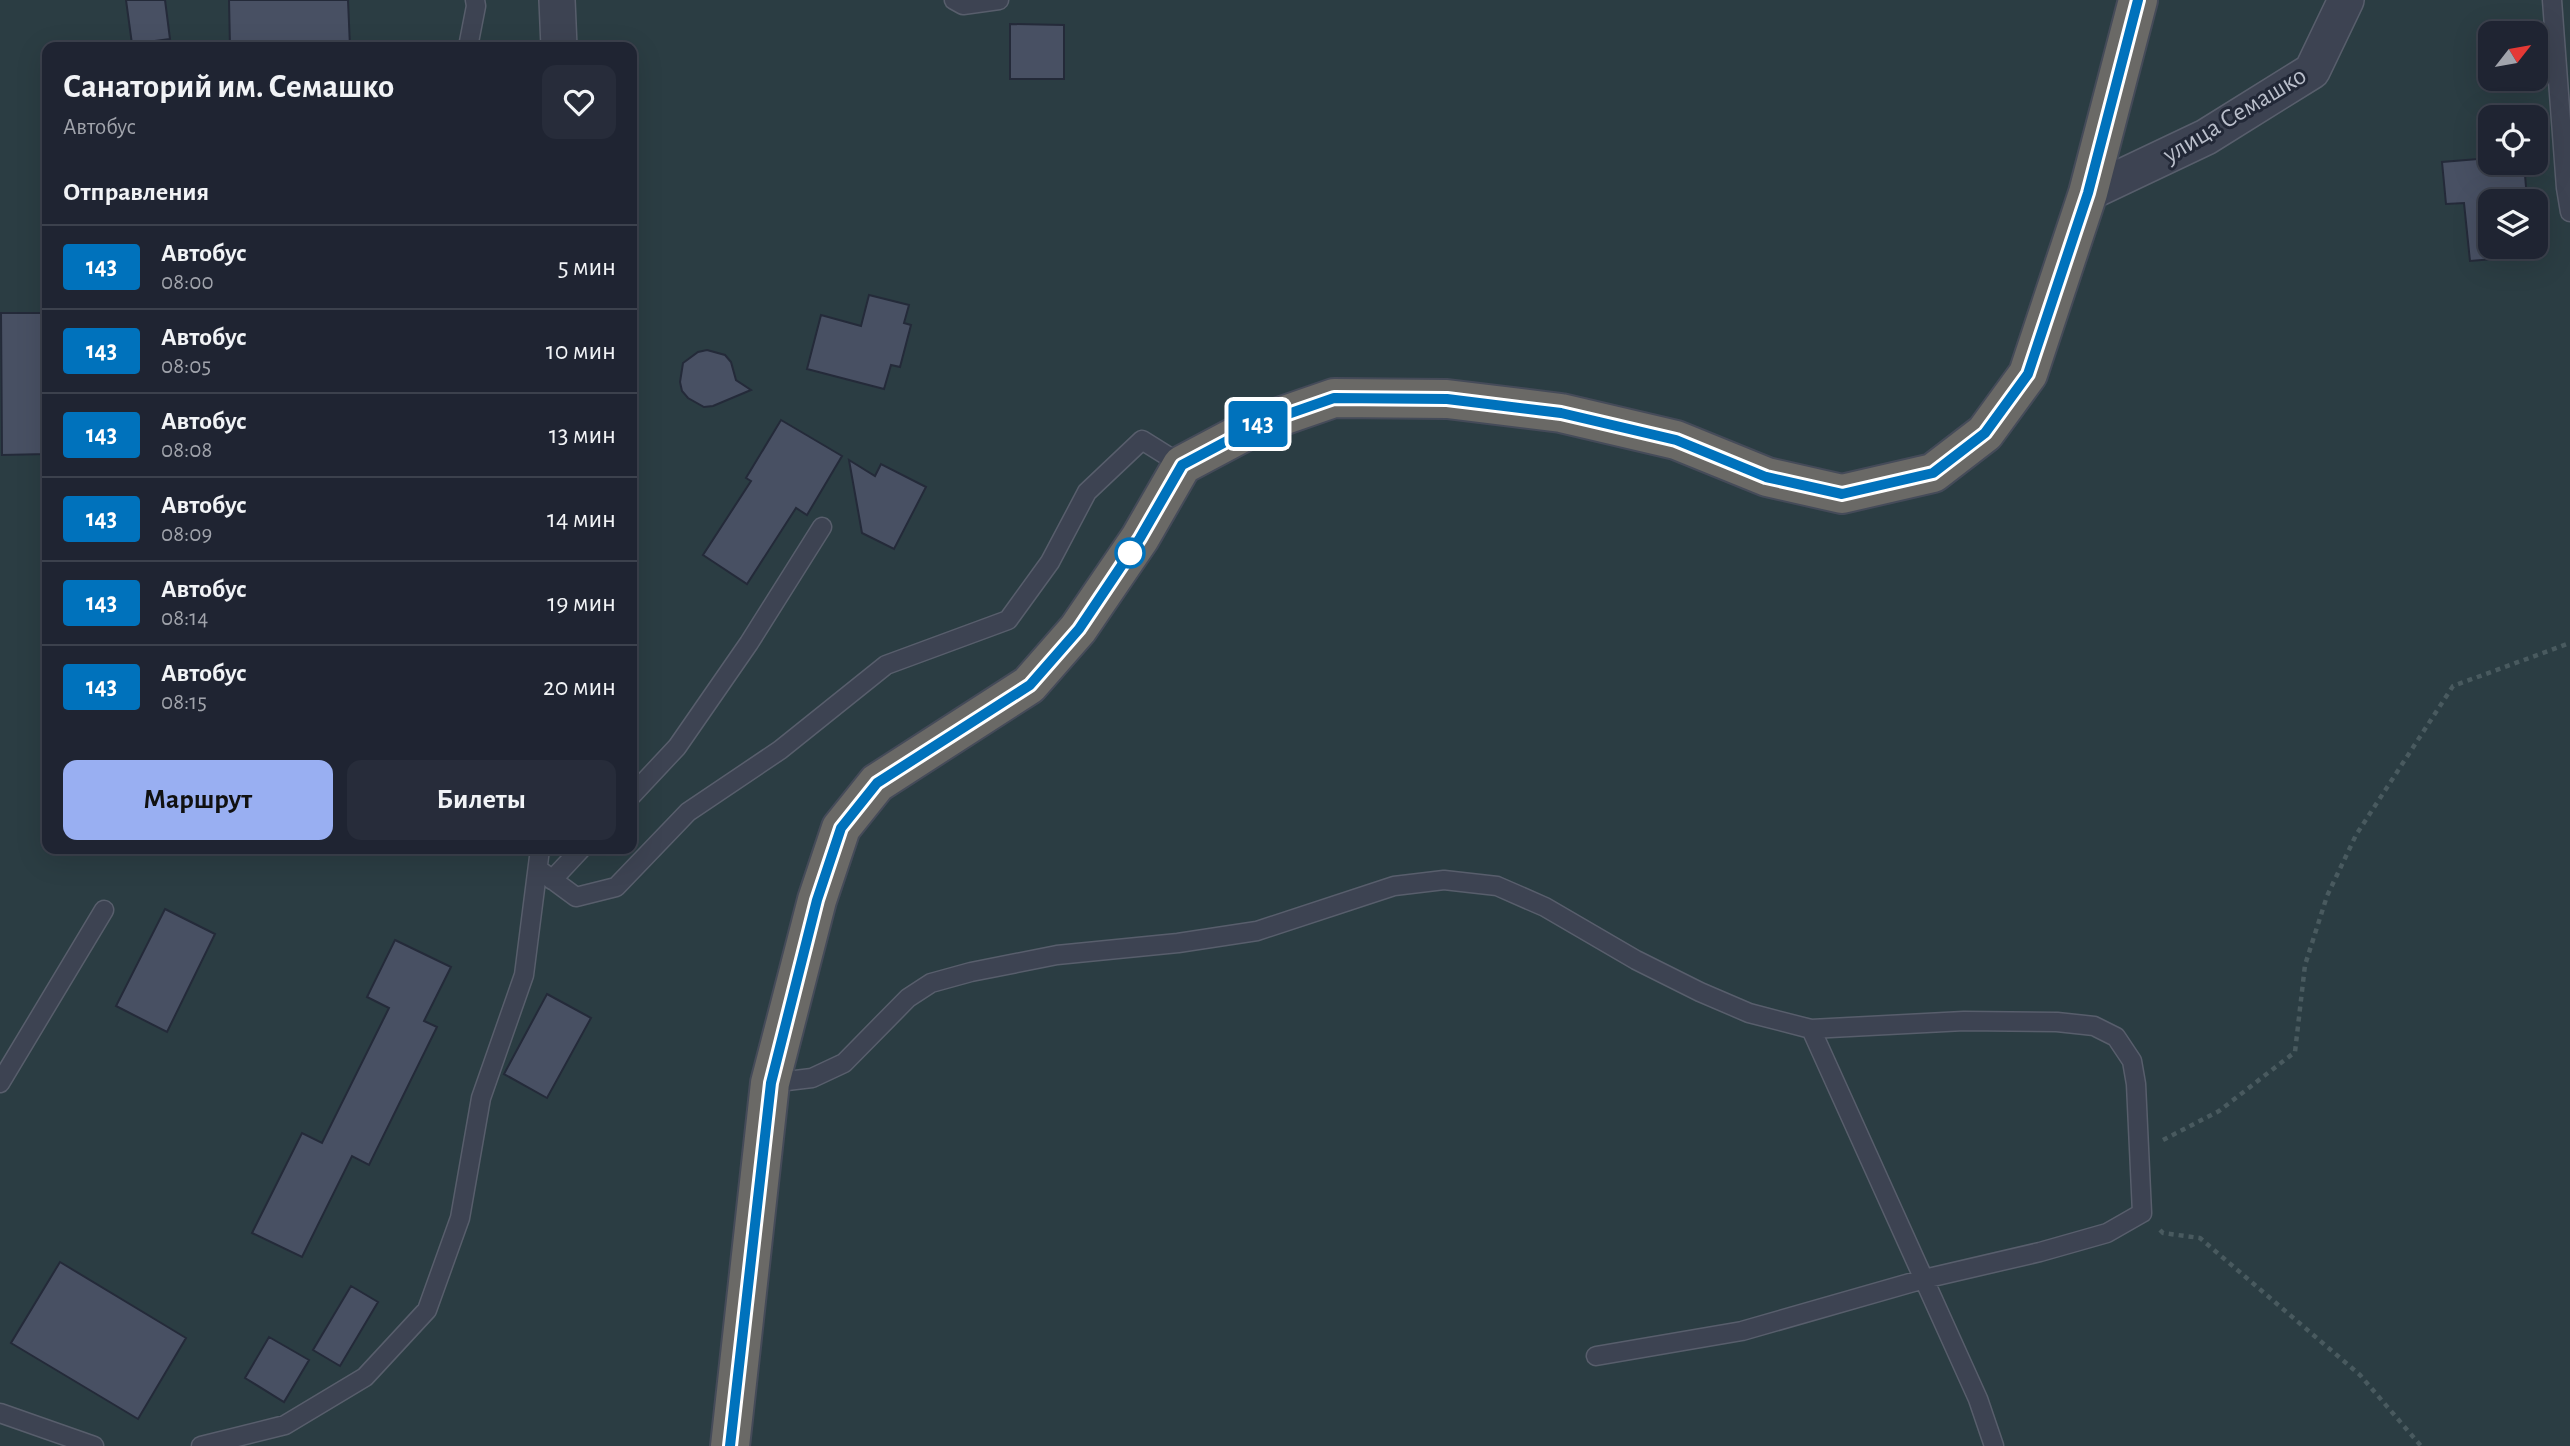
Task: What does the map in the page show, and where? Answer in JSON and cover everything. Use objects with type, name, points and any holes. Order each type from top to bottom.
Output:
[{"type":"highway","points":[[730,1446],[771,1083],[817,900],[841,828],[877,783],[1030,685],[1079,629],[1140,538],[1182,465],[1259,424],[1334,398],[1434,399],[1574,416],[1676,440],[1766,477],[1842,494],[1933,473],[1985,433],[2028,374],[2088,193],[2138,0]]},
{"type":"street","points":[[557,0],[559,42]]},
{"type":"street","name":"улица Семашко","points":[[2088,193],[2206,137],[2312,71],[2346,0]]},
{"type":"lane","points":[[469,42],[477,6],[475,0]]},
{"type":"lane","points":[[954,0],[962,5],[999,0]]},
{"type":"lane","points":[[2552,0],[2570,212]]},
{"type":"lane","points":[[545,874],[576,897],[616,887],[688,812],[780,750],[886,665],[1007,620],[1050,562],[1087,492],[1142,440],[1182,465]]},
{"type":"lane","points":[[637,790],[677,747],[749,642],[822,527]]},
{"type":"lane","points":[[201,1446],[285,1425],[365,1377],[427,1310],[460,1218],[481,1098],[524,975],[545,874],[541,854]]},
{"type":"lane","points":[[545,874],[574,854]]},
{"type":"lane","points":[[771,1083],[812,1078],[844,1063],[908,998],[931,983],[1057,955],[1178,943],[1257,930],[1394,886],[1444,880],[1497,886],[1545,907],[1636,960],[1749,1013],[1811,1029],[1965,1021],[2057,1022],[2094,1027],[2116,1037],[2132,1061],[2136,1084],[2141,1213],[2107,1233],[1924,1279],[1742,1331],[1596,1356]]},
{"type":"lane","points":[[0,1083],[104,910]]},
{"type":"lane","points":[[1811,1029],[1978,1399],[1994,1446]]},
{"type":"lane","points":[[0,1413],[94,1446]]},
{"type":"path","points":[[2138,1154],[2219,1111],[2295,1052],[2305,965],[2327,896],[2356,835],[2453,686],[2570,643]]},
{"type":"path","points":[[2141,1213],[2163,1233],[2200,1238],[2360,1375],[2421,1446]]},
{"type":"shaded area","points":[[0,0],[2570,0],[2570,1446],[0,1446]]},
{"type":"building","points":[[126,0],[165,0],[170,39],[132,42]]},
{"type":"building","points":[[229,0],[348,0],[350,42],[230,42]]},
{"type":"building","points":[[1010,24],[1064,25],[1064,79],[1010,79]]},
{"type":"building","points":[[2478,159],[2478,175],[2525,175],[2526,189],[2478,189],[2478,259],[2494,259],[2470,261],[2464,203],[2446,204],[2442,162]]},
{"type":"building","points":[[869,295],[909,305],[904,323],[911,325],[900,367],[891,365],[884,389],[807,369],[821,315],[861,326]]},
{"type":"building","points":[[1,313],[42,313],[42,454],[2,455]]},
{"type":"building","points":[[707,350],[725,355],[731,362],[736,380],[751,390],[713,406],[704,407],[688,398],[682,391],[680,382],[683,363],[698,352]]},
{"type":"building","points":[[781,420],[842,456],[807,515],[796,508],[747,584],[703,555],[751,481],[746,478]]},
{"type":"building","points":[[849,460],[875,476],[881,464],[926,487],[894,549],[862,533]]},
{"type":"building","points":[[165,909],[215,934],[167,1032],[116,1006]]},
{"type":"building","points":[[395,940],[451,967],[424,1021],[437,1027],[369,1165],[352,1156],[302,1257],[252,1233],[302,1133],[322,1143],[389,1008],[367,997]]},
{"type":"building","points":[[547,994],[591,1018],[547,1098],[504,1074]]},
{"type":"building","points":[[60,1262],[186,1338],[138,1419],[11,1343]]},
{"type":"building","points":[[351,1286],[378,1302],[340,1366],[313,1350]]},
{"type":"building","points":[[269,1337],[309,1360],[284,1402],[245,1378]]},
{"type":"bus line","name":"143","points":[[730,1446],[771,1083],[817,900],[841,828],[877,783],[1030,685],[1079,629],[1140,538],[1182,465],[1259,424],[1334,398],[1447,399],[1561,413],[1676,440],[1766,477],[1842,494],[1933,473],[1985,433],[2028,374],[2088,193],[2138,0]]}]
